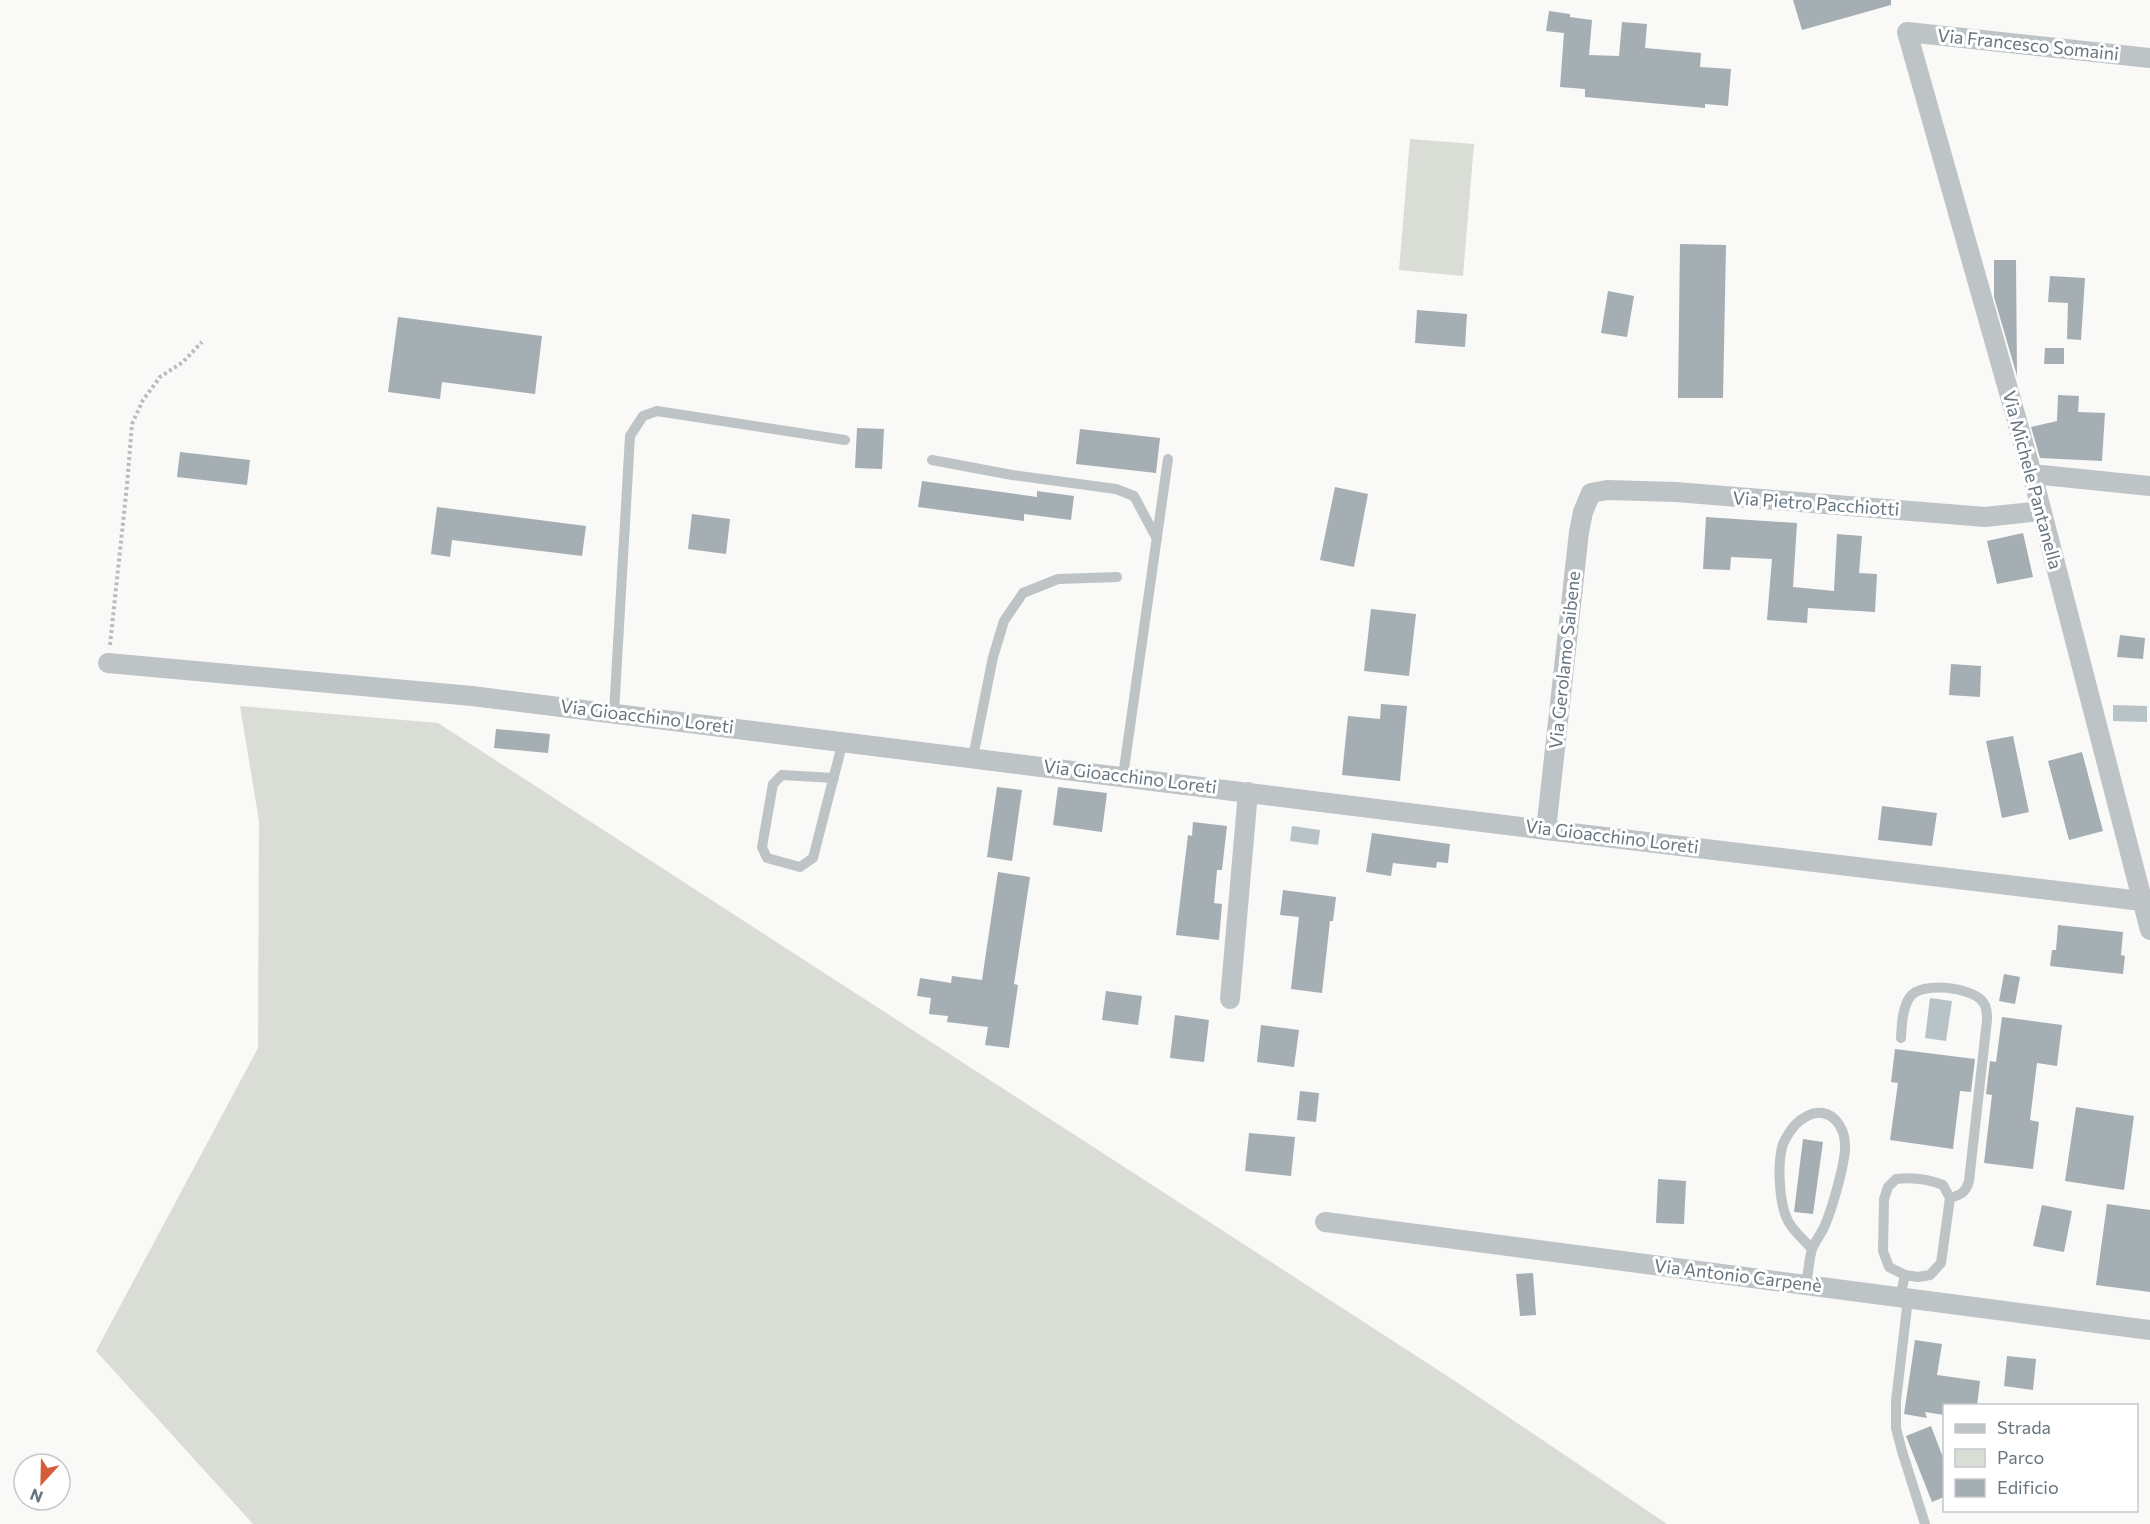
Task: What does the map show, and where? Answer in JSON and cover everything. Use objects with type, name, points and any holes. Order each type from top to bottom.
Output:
[{"type":"street","name":"Via Francesco Somaini","points":[[1907,32],[2150,58]]},
{"type":"street","name":"Via Michele Pantanella","points":[[1907,32],[2032,474],[2146,901],[2150,930]]},
{"type":"street","points":[[2032,474],[2150,486]]},
{"type":"street","name":"Via Pietro Pacchiotti","points":[[1592,493],[1607,490],[1676,492],[1985,517],[2041,511]]},
{"type":"street","name":"Via Gerolamo Saibene","points":[[1546,830],[1579,532],[1583,512],[1592,493]]},
{"type":"street","name":"Via Gioacchino Loreti","points":[[108,663],[472,696],[1546,830],[2146,901]]},
{"type":"street","points":[[1230,999],[1248,792]]},
{"type":"street","name":"Via Antonio Carpenè","points":[[1325,1222],[2150,1330]]},
{"type":"lane","points":[[614,713],[630,436],[643,416],[657,411],[845,440]]},
{"type":"lane","points":[[1123,776],[1168,459]]},
{"type":"lane","points":[[932,460],[1116,489],[1134,496],[1157,539]]},
{"type":"lane","points":[[973,757],[993,657],[1004,621],[1023,593],[1058,579],[1117,577]]},
{"type":"lane","points":[[834,778],[782,775],[773,784],[762,847],[767,858],[800,867],[813,858],[834,778],[843,741]]},
{"type":"lane","points":[[1901,1038],[1906,1004],[1913,993],[1920,989],[1935,987],[1963,991],[1977,996],[1986,1007],[1987,1020],[1969,1181],[1963,1194],[1950,1198]]},
{"type":"lane","points":[[1806,1286],[1812,1249],[1824,1228],[1831,1209],[1845,1144],[1842,1130],[1835,1119],[1817,1112],[1801,1119],[1788,1134],[1780,1161],[1782,1200],[1787,1220],[1812,1249]]},
{"type":"lane","points":[[1905,1178],[1935,1182],[1943,1185],[1950,1198],[1942,1257],[1938,1268],[1930,1275],[1905,1275],[1889,1267],[1884,1257],[1884,1207],[1888,1186],[1896,1179],[1905,1178]]},
{"type":"lane","points":[[1905,1275],[1896,1428],[1925,1524]]},
{"type":"path","points":[[108,663],[132,424],[143,400],[160,377],[183,362],[202,342]]},
{"type":"green space","points":[[1410,139],[1474,144],[1463,276],[1399,270]]},
{"type":"green space","points":[[240,706],[438,723],[1455,1381],[1667,1524],[253,1524],[96,1351],[258,1048],[259,821]]},
{"type":"shaded area","points":[[2113,705],[2147,706],[2147,722],[2113,721]]},
{"type":"shaded area","points":[[1292,826],[1320,830],[1318,845],[1290,841]]},
{"type":"shaded area","points":[[1930,998],[1952,1001],[1946,1041],[1925,1038]]},
{"type":"building","points":[[1793,0],[1891,0],[1891,5],[1802,30]]},
{"type":"building","points":[[1549,11],[1592,20],[1589,55],[1619,56],[1622,22],[1647,24],[1645,48],[1701,53],[1700,67],[1731,69],[1728,106],[1705,104],[1705,108],[1585,97],[1585,89],[1560,87],[1564,33],[1546,31]]},
{"type":"building","points":[[1680,244],[1726,245],[1723,398],[1678,398]]},
{"type":"building","points":[[1994,260],[2016,260],[2017,376],[1994,297]]},
{"type":"building","points":[[2050,276],[2085,278],[2081,340],[2067,339],[2068,303],[2048,302]]},
{"type":"building","points":[[1608,291],[1634,296],[1627,337],[1601,333]]},
{"type":"building","points":[[1417,310],[1467,314],[1465,347],[1415,343]]},
{"type":"building","points":[[398,317],[542,336],[535,394],[442,382],[440,399],[388,392]]},
{"type":"building","points":[[2045,348],[2064,348],[2064,364],[2044,364]]},
{"type":"building","points":[[2058,395],[2079,396],[2078,412],[2105,413],[2102,461],[2040,458],[2031,427],[2057,421]]},
{"type":"building","points":[[857,428],[884,429],[882,469],[855,468]]},
{"type":"building","points":[[1080,429],[1160,438],[1156,473],[1076,464]]},
{"type":"building","points":[[180,452],[250,460],[247,485],[177,477]]},
{"type":"building","points":[[922,481],[1037,497],[1037,491],[1074,496],[1071,520],[1024,514],[1024,521],[918,507]]},
{"type":"building","points":[[1335,487],[1368,494],[1354,567],[1320,560]]},
{"type":"building","points":[[437,507],[586,526],[582,556],[452,540],[450,557],[431,554]]},
{"type":"building","points":[[692,514],[730,519],[726,554],[688,549]]},
{"type":"building","points":[[1706,517],[1797,523],[1793,587],[1834,591],[1837,534],[1862,536],[1859,573],[1877,574],[1875,612],[1808,608],[1807,623],[1767,620],[1772,559],[1731,557],[1730,570],[1703,569]]},
{"type":"building","points":[[2023,533],[2033,577],[1997,584],[1987,541]]},
{"type":"building","points":[[1371,609],[1416,614],[1409,676],[1364,671]]},
{"type":"building","points":[[2120,635],[2145,638],[2143,659],[2117,657]]},
{"type":"building","points":[[1951,664],[1981,666],[1980,697],[1949,695]]},
{"type":"building","points":[[1381,704],[1407,706],[1400,781],[1342,775],[1348,716],[1380,719]]},
{"type":"building","points":[[496,729],[550,734],[548,753],[494,748]]},
{"type":"building","points":[[2013,736],[2029,812],[2002,818],[1986,741]]},
{"type":"building","points":[[2082,752],[2103,831],[2069,840],[2048,761]]},
{"type":"building","points":[[997,787],[1022,790],[1012,861],[987,857]]},
{"type":"building","points":[[1058,787],[1107,793],[1102,832],[1053,825]]},
{"type":"building","points":[[1882,806],[1937,813],[1932,846],[1878,840]]},
{"type":"building","points":[[1193,822],[1227,826],[1222,870],[1217,870],[1214,903],[1222,904],[1219,940],[1176,935],[1188,835],[1192,836]]},
{"type":"building","points":[[1372,833],[1450,844],[1448,863],[1437,862],[1436,868],[1393,863],[1391,876],[1366,872]]},
{"type":"building","points":[[998,872],[1030,877],[1014,984],[1018,985],[1009,1048],[985,1045],[988,1027],[947,1022],[948,1016],[929,1014],[931,998],[917,996],[920,978],[951,983],[952,976],[982,980]]},
{"type":"building","points":[[1283,890],[1336,897],[1333,921],[1330,921],[1322,993],[1291,989],[1299,917],[1280,915]]},
{"type":"building","points":[[2058,925],[2123,932],[2121,955],[2125,956],[2123,974],[2050,966],[2052,950],[2056,950]]},
{"type":"building","points":[[2004,974],[2020,977],[2015,1004],[1999,1001]]},
{"type":"building","points":[[1106,991],[1142,996],[1138,1025],[1102,1020]]},
{"type":"building","points":[[1175,1015],[1209,1020],[1204,1062],[1170,1058]]},
{"type":"building","points":[[2002,1017],[2062,1025],[2057,1066],[2037,1063],[2030,1120],[2039,1122],[2033,1169],[1984,1163],[1992,1095],[1986,1094],[1990,1061],[1996,1062]]},
{"type":"building","points":[[1261,1025],[1299,1030],[1294,1067],[1257,1062]]},
{"type":"building","points":[[1895,1049],[1975,1059],[1971,1092],[1960,1091],[1953,1149],[1890,1140],[1898,1083],[1891,1082]]},
{"type":"building","points":[[1300,1091],[1319,1093],[1316,1122],[1297,1120]]},
{"type":"building","points":[[2076,1107],[2134,1116],[2124,1190],[2065,1181]]},
{"type":"building","points":[[1249,1133],[1295,1137],[1291,1176],[1245,1171]]},
{"type":"building","points":[[1803,1139],[1823,1142],[1813,1214],[1794,1212]]},
{"type":"building","points":[[1658,1179],[1686,1181],[1684,1224],[1656,1223]]},
{"type":"building","points":[[2107,1204],[2150,1210],[2150,1292],[2096,1285]]},
{"type":"building","points":[[2042,1205],[2072,1211],[2064,1252],[2033,1246]]},
{"type":"building","points":[[1533,1273],[1536,1315],[1520,1316],[1516,1274]]},
{"type":"building","points":[[1915,1340],[1942,1344],[1937,1375],[1980,1381],[1977,1404],[1943,1404],[1943,1415],[1925,1412],[1927,1418],[1904,1414]]},
{"type":"building","points":[[2007,1356],[2036,1359],[2033,1390],[2004,1386]]},
{"type":"building","points":[[1931,1426],[1943,1457],[1943,1497],[1932,1502],[1906,1436]]}]
